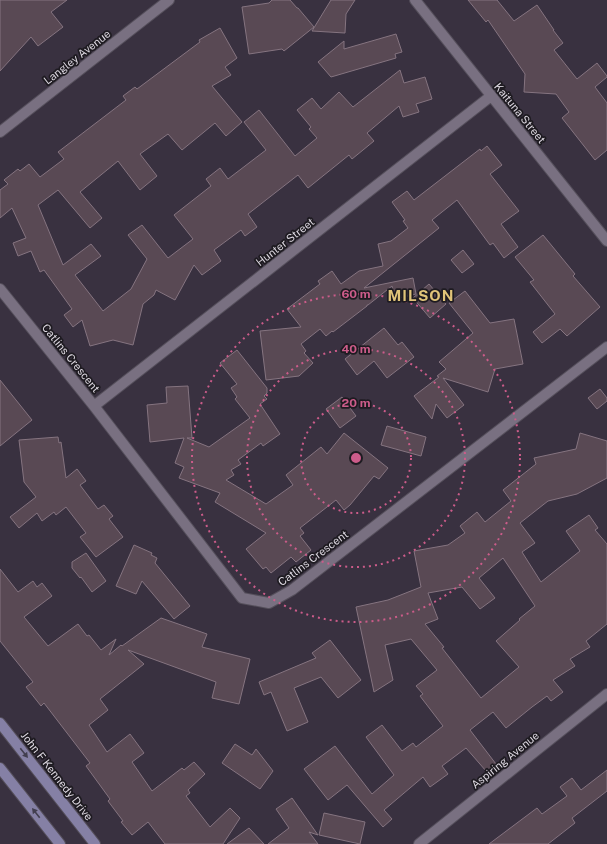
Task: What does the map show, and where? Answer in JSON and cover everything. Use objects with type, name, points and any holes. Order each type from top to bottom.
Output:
[{"type":"main road","name":"John F Kennedy Drive","points":[[0,723],[95,844]]},
{"type":"main road","points":[[0,768],[60,844]]},
{"type":"street","name":"Langley Avenue","points":[[0,132],[169,0]]},
{"type":"street","name":"Kaituna Street","points":[[415,0],[607,241]]},
{"type":"street","name":"Hunter Street","points":[[94,406],[491,96]]},
{"type":"street","name":"Catlins Crescent","points":[[0,289],[94,406],[242,598],[269,603],[292,590],[607,347]]},
{"type":"street","name":"Aspiring Avenue","points":[[419,844],[607,694]]},
{"type":"building","points":[[0,0],[67,0],[51,12],[63,27],[38,46],[31,37],[0,71]]},
{"type":"building","points":[[272,0],[290,0],[314,27],[284,51],[282,49],[249,54],[242,7],[269,3]]},
{"type":"building","points":[[331,0],[355,0],[346,14],[345,33],[312,31]]},
{"type":"building","points":[[468,0],[497,0],[514,21],[537,5],[563,43],[554,50],[577,79],[597,63],[607,76],[595,87],[607,103],[607,150],[595,160],[562,118],[569,112],[556,94],[524,92],[525,74],[488,20],[486,22]]},
{"type":"building","points":[[220,28],[237,58],[225,67],[231,75],[212,86],[242,122],[226,136],[215,123],[182,150],[168,134],[140,154],[157,176],[140,190],[118,161],[80,192],[102,218],[90,228],[58,190],[38,205],[63,265],[91,244],[101,256],[75,275],[103,311],[131,289],[147,259],[128,235],[142,225],[168,258],[193,239],[174,215],[211,186],[206,179],[220,168],[228,179],[266,150],[244,122],[259,110],[295,156],[317,138],[309,129],[311,127],[297,110],[312,98],[321,109],[339,92],[353,107],[400,70],[404,83],[425,77],[432,99],[416,104],[419,112],[403,117],[399,106],[367,133],[374,141],[352,159],[349,155],[308,188],[298,175],[248,214],[257,227],[245,236],[241,230],[214,250],[221,261],[202,275],[194,265],[175,300],[156,290],[154,295],[143,304],[133,345],[113,340],[90,346],[82,320],[73,327],[64,315],[72,309],[44,270],[40,272],[31,251],[18,256],[13,243],[26,238],[12,208],[0,218],[0,190],[8,184],[4,180],[18,169],[20,171],[29,164],[40,177],[64,159],[58,152],[126,100],[123,96],[135,87],[137,89],[200,42],[199,40]]},
{"type":"building","points":[[396,34],[402,52],[395,54],[396,58],[331,77],[318,62],[344,41],[344,49]]},
{"type":"building","points":[[487,146],[502,165],[490,174],[519,211],[501,224],[518,247],[504,258],[493,243],[490,245],[457,200],[432,220],[439,228],[364,288],[413,278],[416,294],[395,299],[392,286],[333,332],[332,331],[326,336],[320,329],[301,344],[306,351],[304,353],[313,363],[299,376],[266,380],[260,331],[301,327],[287,309],[320,284],[318,281],[332,271],[341,284],[359,271],[383,266],[378,244],[391,241],[408,228],[403,221],[405,220],[392,202],[407,191],[414,200],[480,149],[481,151]]},
{"type":"building","points":[[543,235],[575,274],[573,276],[600,307],[567,336],[560,329],[542,343],[533,332],[555,314],[530,282],[534,280],[515,257]]},
{"type":"building","points":[[463,250],[474,264],[462,273],[451,260]]},
{"type":"building","points":[[429,284],[446,304],[430,318],[413,298]]},
{"type":"building","points":[[465,291],[490,323],[514,319],[523,364],[495,369],[488,392],[443,378],[464,405],[447,418],[436,404],[432,419],[414,396],[439,377],[437,376],[446,369],[439,362],[473,333],[449,303]]},
{"type":"building","points":[[384,328],[398,345],[402,342],[414,357],[387,378],[374,361],[357,375],[345,359]]},
{"type":"building","points":[[237,350],[267,388],[267,393],[264,396],[267,399],[260,404],[280,434],[263,446],[261,443],[238,460],[241,464],[231,470],[234,475],[226,480],[266,504],[293,485],[286,475],[321,447],[327,454],[344,433],[388,468],[379,479],[374,476],[344,510],[336,500],[300,528],[304,533],[300,536],[311,550],[296,562],[291,557],[271,573],[266,567],[263,569],[246,549],[266,533],[215,502],[220,493],[179,478],[184,467],[175,463],[184,438],[150,442],[147,405],[167,403],[166,387],[188,386],[192,438],[187,438],[209,447],[250,418],[235,399],[237,397],[231,388],[237,384],[220,363]]},
{"type":"building","points":[[0,380],[32,420],[0,446]]},
{"type":"building","points":[[600,389],[607,398],[607,401],[597,409],[588,398]]},
{"type":"building","points":[[342,397],[356,416],[340,428],[326,409]]},
{"type":"building","points":[[387,426],[426,437],[421,456],[381,445]]},
{"type":"building","points":[[580,433],[607,441],[607,478],[577,494],[548,501],[520,523],[535,543],[522,552],[541,582],[580,551],[566,531],[589,515],[598,528],[595,530],[607,544],[607,624],[586,641],[590,647],[570,659],[575,666],[553,680],[563,692],[551,701],[547,696],[506,728],[493,712],[470,730],[496,764],[486,771],[466,748],[442,766],[448,774],[430,787],[423,777],[384,810],[392,819],[383,827],[347,785],[328,800],[304,769],[335,746],[372,794],[394,775],[366,737],[382,725],[402,751],[413,743],[416,747],[443,726],[420,696],[423,694],[416,686],[437,670],[411,639],[385,645],[393,680],[374,692],[356,607],[388,600],[421,587],[414,551],[448,545],[465,533],[460,526],[477,512],[485,522],[511,501],[503,490],[536,464],[534,458],[576,449]],"holes":[[[503,558],[535,606],[496,641],[519,667],[481,698],[442,648],[444,647],[425,624],[438,619],[428,593],[462,587],[480,609],[495,598],[479,578]]]},
{"type":"building","points":[[58,437],[59,443],[61,442],[66,478],[77,469],[86,481],[80,485],[98,509],[104,505],[113,516],[109,519],[123,537],[96,557],[80,537],[86,533],[66,507],[56,515],[54,512],[42,521],[37,513],[19,528],[10,517],[36,497],[24,482],[19,440]]},
{"type":"building","points":[[134,545],[152,553],[151,555],[157,558],[155,563],[190,606],[174,619],[142,581],[136,594],[116,586]]},
{"type":"building","points":[[86,553],[106,581],[92,592],[72,568],[72,562]]},
{"type":"building","points":[[0,569],[18,592],[33,581],[37,587],[42,583],[52,596],[24,617],[48,646],[78,624],[87,636],[89,635],[101,650],[116,639],[109,655],[161,618],[207,634],[202,647],[250,659],[239,704],[212,698],[216,682],[128,650],[144,664],[100,699],[108,710],[89,725],[107,752],[130,734],[144,753],[132,762],[152,791],[182,768],[184,770],[194,762],[205,774],[188,790],[190,793],[186,796],[210,827],[230,808],[240,818],[223,844],[165,844],[148,822],[132,835],[121,822],[123,821],[108,801],[110,799],[86,766],[90,763],[44,703],[41,706],[26,687],[33,682],[0,641]]},
{"type":"building","points":[[330,640],[361,680],[338,698],[321,677],[294,688],[308,722],[287,731],[271,692],[264,695],[259,682],[316,658],[312,653]]},
{"type":"building","points":[[235,744],[252,755],[256,749],[273,771],[260,789],[222,763]]},
{"type":"building","points":[[607,770],[607,791],[572,818],[575,823],[548,844],[489,844],[537,808],[542,814],[567,796],[560,787],[572,778],[581,790]]},
{"type":"building","points":[[292,798],[318,835],[309,832],[318,844],[268,844],[289,828],[276,809]]},
{"type":"building","points":[[324,813],[365,822],[360,844],[319,835]]},
{"type":"building","points":[[249,828],[264,844],[227,844]]},
{"type":"district","name":"MILSON","points":[[421,295]]}]
